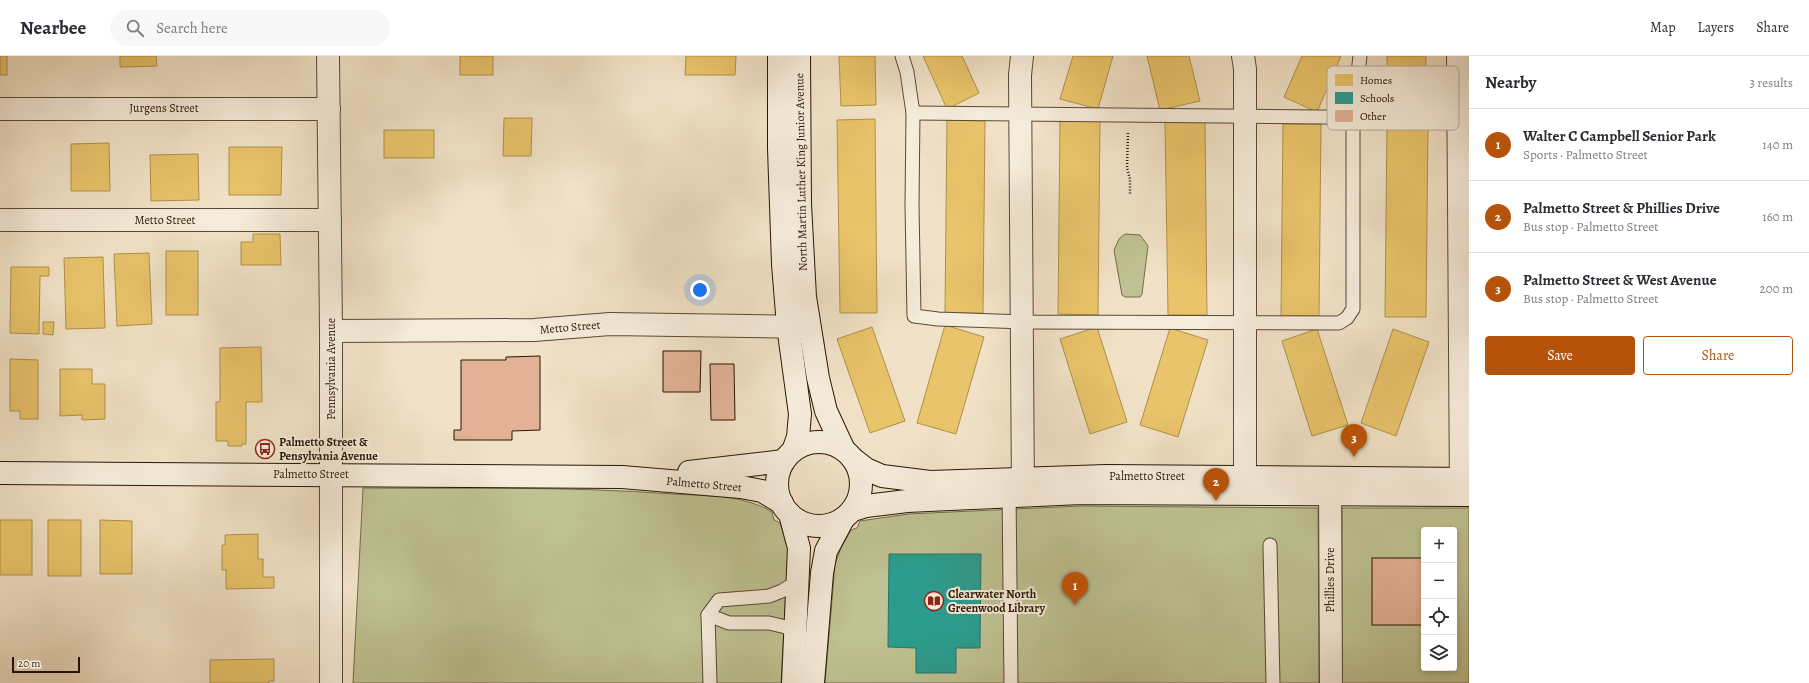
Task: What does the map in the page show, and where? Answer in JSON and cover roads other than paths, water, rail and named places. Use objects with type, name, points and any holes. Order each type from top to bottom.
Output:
[{"type":"street","name":"Pennsylvania Avenue","points":[[328,56],[331,332],[331,683]]},
{"type":"street","name":"North Martin Luther King Junior Avenue","points":[[779,56],[780,199],[799,326],[818,378],[826,411],[849,454]]},
{"type":"street","name":"North Martin Luther King Junior Avenue","points":[[789,456],[798,437],[800,414],[799,326],[802,256],[800,204],[799,56]]},
{"type":"street","points":[[1016,487],[1022,322],[1020,76],[1022,56]]},
{"type":"street","points":[[1243,56],[1245,70],[1245,477]]},
{"type":"street","points":[[1458,56],[1458,66]]},
{"type":"street","name":"Jurgens Street","points":[[0,109],[328,109]]},
{"type":"street","points":[[1459,118],[1465,487]]},
{"type":"street","name":"Metto Street","points":[[0,220],[330,220]]},
{"type":"street","name":"Metto Street","points":[[331,332],[534,330],[610,324],[799,326]]},
{"type":"street","points":[[793,683],[799,548],[786,508],[777,489],[778,474],[789,456],[805,444],[818,442],[832,444],[849,454],[860,471],[862,485],[859,498],[830,541],[824,559],[813,683]]},
{"type":"street","name":"Palmetto Street","points":[[849,454],[866,469],[882,476],[899,479],[1081,493],[1330,486],[1465,487]]},
{"type":"street","name":"Palmetto Street","points":[[622,477],[789,456]]},
{"type":"street","name":"Palmetto Street","points":[[0,473],[622,477],[741,486],[762,491],[786,508]]},
{"type":"street","name":"Palmetto Street","points":[[848,514],[866,506],[1106,476],[1245,477],[1330,486]]},
{"type":"street","name":"Phillies Drive","points":[[1330,486],[1331,683]]},
{"type":"street","points":[[786,508],[802,522],[816,526],[830,525],[848,514]]},
{"type":"lane","points":[[902,56],[907,72],[913,113],[912,205],[914,316],[938,320],[1022,322],[1339,323],[1347,318],[1353,309],[1353,130]]},
{"type":"lane","points":[[1359,66],[1360,56]]},
{"type":"lane","points":[[913,113],[1327,117]]},
{"type":"lane","points":[[1011,683],[1016,487]]},
{"type":"lane","points":[[1270,545],[1274,683]]},
{"type":"lane","points":[[710,683],[708,614],[719,600],[769,596],[782,591],[798,581]]},
{"type":"lane","points":[[708,614],[729,623],[769,623],[786,627],[795,634]]},
{"type":"place","name":"Palmetto Street & Pensylvania Avenue","points":[[265,449]]},
{"type":"place","name":"Palmetto Street & West Avenue","points":[[1354,457]]},
{"type":"place","name":"Palmetto Street & Phillies Drive","points":[[1216,501]]},
{"type":"place","name":"Clearwater North Greenwood Library","points":[[934,601]]},
{"type":"place","name":"Walter C Campbell Senior Park","points":[[1075,605]]}]
